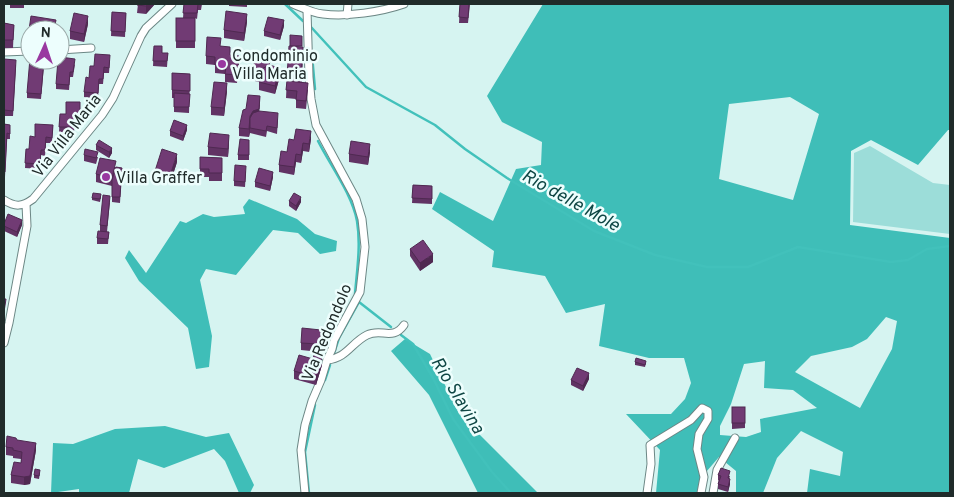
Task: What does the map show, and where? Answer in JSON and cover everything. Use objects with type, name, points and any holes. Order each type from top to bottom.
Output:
[{"type":"street","name":"Via Villa Maria","points":[[26,204],[33,199],[102,115],[146,28],[172,4]]},
{"type":"street","points":[[293,4],[322,14],[347,15],[404,4]]},
{"type":"street","points":[[347,15],[348,4]]},
{"type":"street","name":"Via Redondolo","points":[[305,493],[301,450],[305,425],[334,340],[360,292],[364,238],[362,219],[356,199],[316,125],[310,99],[307,10]]},
{"type":"street","points":[[70,49],[91,48]]},
{"type":"street","points":[[4,52],[20,51]]},
{"type":"street","points":[[4,200],[14,205],[26,204],[27,226],[4,343]]},
{"type":"street","points":[[326,360],[341,357],[368,335],[396,333],[404,325]]},
{"type":"street","points":[[647,493],[651,464],[650,445],[691,420],[702,408],[708,411],[708,419],[699,434],[697,449],[704,477],[701,493]]},
{"type":"street","points":[[713,493],[717,470],[736,438]]},
{"type":"shaded area","points":[[543,4],[950,4],[950,130],[918,165],[871,140],[851,151],[850,225],[950,238],[950,493],[807,493],[810,469],[840,476],[843,452],[801,431],[777,458],[763,493],[735,493],[736,471],[719,457],[700,479],[698,493],[656,493],[660,450],[626,414],[671,414],[685,399],[691,383],[684,358],[649,358],[599,346],[605,304],[566,313],[545,276],[492,267],[494,251],[432,209],[440,192],[493,221],[516,169],[541,165],[542,142],[502,122],[487,96]],"holes":[[[790,97],[819,114],[793,200],[719,179],[729,104]],[[886,317],[897,321],[892,349],[860,408],[795,372],[811,356],[852,347],[867,339]],[[765,361],[764,388],[793,390],[817,408],[760,419],[761,432],[746,437],[720,435],[720,426],[731,404],[744,364]]]},
{"type":"shaded area","points":[[870,146],[933,183],[950,185],[950,234],[853,222],[854,153]]},
{"type":"shaded area","points":[[249,199],[297,219],[315,234],[337,241],[336,251],[320,254],[298,233],[273,230],[236,275],[206,269],[200,280],[212,336],[209,367],[196,369],[188,328],[139,281],[125,258],[129,250],[146,273],[180,221],[186,223],[203,214],[214,217],[245,214],[243,207]]},
{"type":"shaded area","points":[[405,339],[430,354],[459,414],[538,493],[478,493],[429,395],[391,351]]},
{"type":"shaded area","points":[[165,426],[206,437],[229,433],[254,485],[250,493],[239,493],[225,461],[214,449],[164,468],[138,459],[129,493],[79,493],[79,489],[51,493],[53,443],[73,444],[115,429]]},
{"type":"building","points":[[184,4],[198,4],[197,13],[183,13]]},
{"type":"building","points":[[460,4],[469,4],[468,18],[459,17]]},
{"type":"building","points":[[226,11],[247,14],[244,33],[224,30]]},
{"type":"building","points":[[112,12],[126,13],[125,32],[111,31]]},
{"type":"building","points":[[74,13],[88,16],[84,34],[70,31]]},
{"type":"building","points":[[31,16],[56,20],[30,20]]},
{"type":"building","points":[[268,17],[284,20],[280,35],[264,31]]},
{"type":"building","points":[[176,18],[195,18],[195,41],[176,41]]},
{"type":"building","points":[[4,23],[14,25],[13,40],[4,40]]},
{"type":"building","points":[[290,35],[302,36],[302,46],[290,46]]},
{"type":"building","name":"Condominio Villa Maria","points":[[207,37],[221,38],[220,46],[230,47],[230,55],[239,56],[237,75],[225,74],[226,66],[215,65],[215,57],[206,56]]},
{"type":"building","points":[[154,46],[162,46],[162,53],[168,53],[167,61],[153,61]]},
{"type":"building","points":[[289,46],[303,47],[301,77],[287,76]]},
{"type":"building","points":[[95,54],[110,55],[109,68],[104,67],[103,79],[99,79],[98,93],[84,92],[86,77],[89,78],[90,66],[94,66]]},
{"type":"building","points":[[256,57],[270,61],[269,65],[262,69],[260,77],[251,75]]},
{"type":"building","points":[[70,58],[75,59],[73,72],[70,72],[69,85],[56,84],[57,70],[70,70]]},
{"type":"building","points":[[4,59],[16,60],[13,111],[4,110]]},
{"type":"building","points":[[269,65],[280,68],[275,86],[259,82],[262,69]]},
{"type":"building","points":[[29,70],[43,70],[41,94],[27,93]]},
{"type":"building","points":[[172,73],[190,74],[190,91],[172,90]]},
{"type":"building","points":[[287,81],[308,83],[306,101],[296,100],[297,91],[286,90]]},
{"type":"building","points":[[214,82],[227,83],[224,108],[211,107]]},
{"type":"building","points":[[174,93],[190,94],[189,107],[174,107]]},
{"type":"building","points":[[248,95],[260,96],[259,109],[253,111],[250,116],[249,129],[239,128],[243,110],[246,109]]},
{"type":"building","points":[[66,102],[80,102],[80,115],[75,115],[74,127],[59,127],[60,114],[66,114]]},
{"type":"building","points":[[259,111],[278,113],[277,128],[267,126],[266,131],[250,128],[250,118],[253,113]]},
{"type":"building","points":[[174,120],[187,125],[183,136],[170,131]]},
{"type":"building","points":[[4,124],[10,125],[10,134],[7,133],[5,172],[4,172]]},
{"type":"building","points":[[35,124],[53,125],[52,138],[46,137],[45,150],[41,150],[40,164],[25,163],[26,149],[29,149],[30,136],[35,137]]},
{"type":"building","points":[[296,129],[311,131],[309,144],[303,143],[301,155],[296,154],[294,167],[279,165],[281,151],[287,152],[289,139],[294,140]]},
{"type":"building","points":[[210,133],[229,135],[228,149],[208,147]]},
{"type":"building","points":[[240,139],[249,140],[249,155],[238,155]]},
{"type":"building","points":[[99,140],[112,148],[109,152],[96,145]]},
{"type":"building","points":[[351,141],[370,144],[368,157],[349,154]]},
{"type":"building","points":[[85,149],[98,152],[96,158],[84,155]]},
{"type":"building","points":[[162,149],[177,154],[170,176],[155,171]]},
{"type":"building","points":[[200,157],[222,158],[222,173],[209,173],[209,169],[200,169]]},
{"type":"building","points":[[100,158],[116,161],[112,178],[96,174]]},
{"type":"building","points":[[235,165],[246,166],[245,182],[234,181]]},
{"type":"building","points":[[116,167],[122,168],[120,197],[112,197],[112,180]]},
{"type":"building","points":[[259,168],[273,172],[270,186],[255,182]]},
{"type":"building","points":[[413,185],[432,186],[432,199],[412,198]]},
{"type":"building","points":[[93,193],[101,194],[100,199],[92,198]]},
{"type":"building","points":[[294,193],[301,197],[296,206],[289,201]]},
{"type":"building","points":[[103,195],[110,196],[107,226],[100,225]]},
{"type":"building","points":[[8,214],[22,220],[17,232],[4,226]]},
{"type":"building","points":[[98,231],[109,232],[108,239],[97,238]]},
{"type":"building","points":[[423,240],[433,254],[420,263],[410,249]]},
{"type":"building","points":[[302,328],[321,330],[320,344],[301,343]]},
{"type":"building","points":[[299,355],[313,359],[314,355],[322,357],[316,377],[294,371]]},
{"type":"building","points":[[636,358],[646,361],[645,365],[635,362]]},
{"type":"building","points":[[577,368],[589,373],[583,386],[571,380]]},
{"type":"building","points":[[732,407],[745,407],[745,423],[732,423]]},
{"type":"building","points":[[7,436],[17,440],[36,443],[30,476],[11,475],[14,462],[21,463],[22,452],[6,447]]},
{"type":"building","points":[[721,468],[730,471],[728,487],[718,484],[721,476],[718,475]]},
{"type":"building","points":[[35,469],[40,470],[39,476],[34,475]]},
{"type":"waterway","name":"Rio delle Mole","points":[[285,4],[303,21]]},
{"type":"waterway","name":"Rio delle Mole","points":[[311,27],[366,87],[435,125],[465,149],[507,178],[594,231],[655,255],[707,267],[748,267],[798,247],[891,262],[908,260],[927,249],[950,246]]},
{"type":"waterway","name":"Rio Slavina","points":[[312,55],[315,89]]},
{"type":"waterway","name":"Rio Slavina","points":[[318,141],[346,190],[357,221],[359,248],[355,294]]},
{"type":"waterway","points":[[333,356],[339,338],[359,302],[391,327]]},
{"type":"waterway","name":"Rio Slavina","points":[[401,335],[413,344],[433,378],[453,419],[492,472],[511,493]]},
{"type":"waterway","points":[[325,380],[330,365]]},
{"type":"waterway","points":[[309,493],[305,452],[315,405]]},
{"type":"place","name":"Condominio Villa Maria","points":[[222,64]]},
{"type":"place","name":"Villa Graffer","points":[[106,177]]}]
